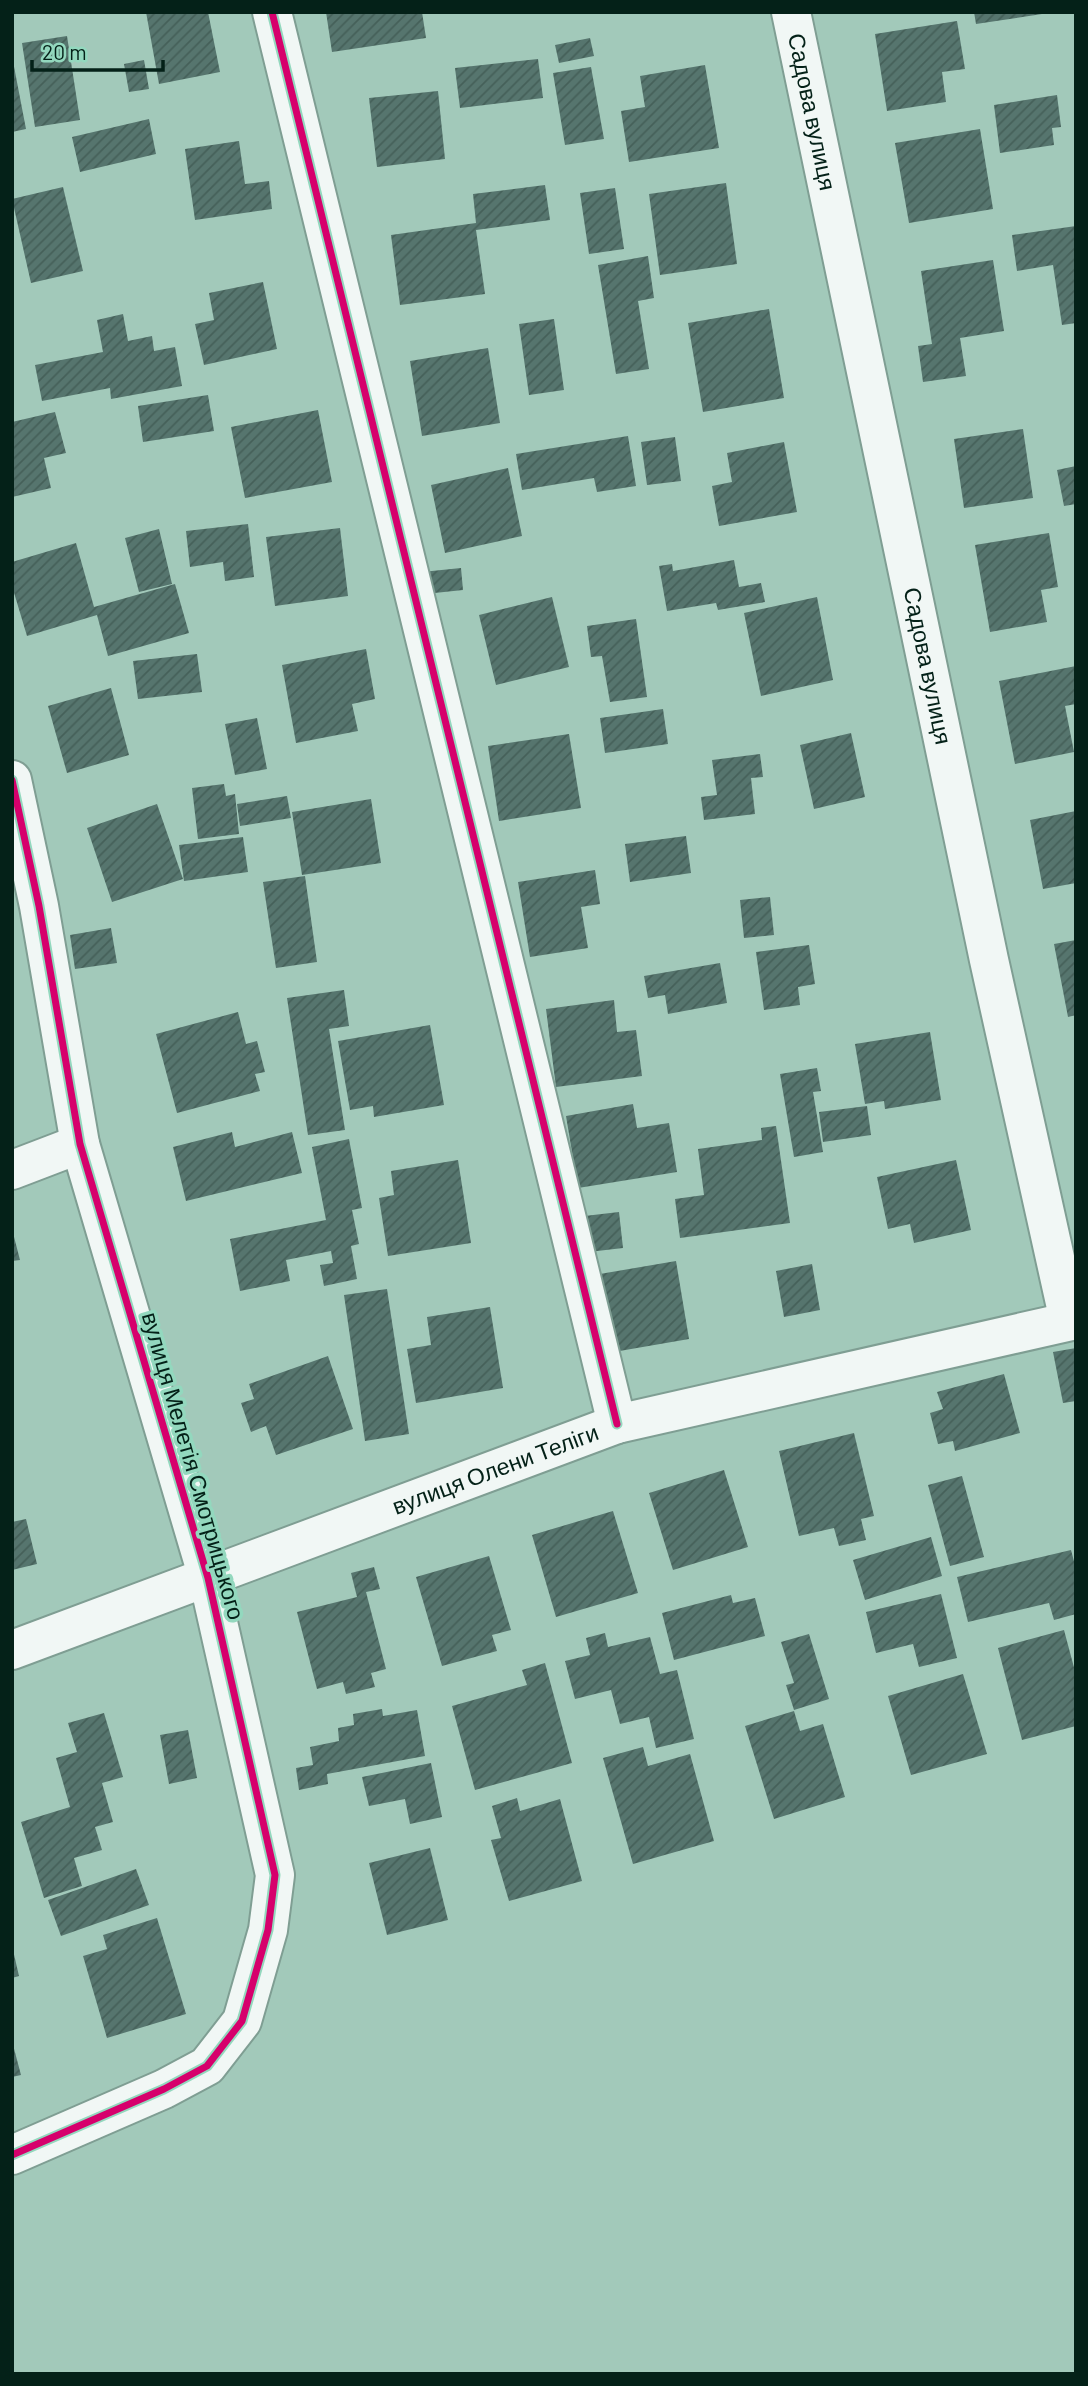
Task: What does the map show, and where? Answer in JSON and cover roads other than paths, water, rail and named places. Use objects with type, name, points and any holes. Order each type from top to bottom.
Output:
[{"type":"street","points":[[272,12],[617,1424]]},
{"type":"street","name":"Садова вулиця","points":[[791,12],[984,934],[1072,1320]]},
{"type":"street","name":"вулиця Мелетія Смотрицького","points":[[12,780],[39,906],[80,1144],[208,1578],[275,1875],[268,1930],[242,2021],[207,2066],[164,2089],[12,2155]]},
{"type":"street","points":[[12,1170],[80,1144]]},
{"type":"street","name":"вулиця Олени Теліги","points":[[12,1650],[617,1424],[1072,1320]]}]
